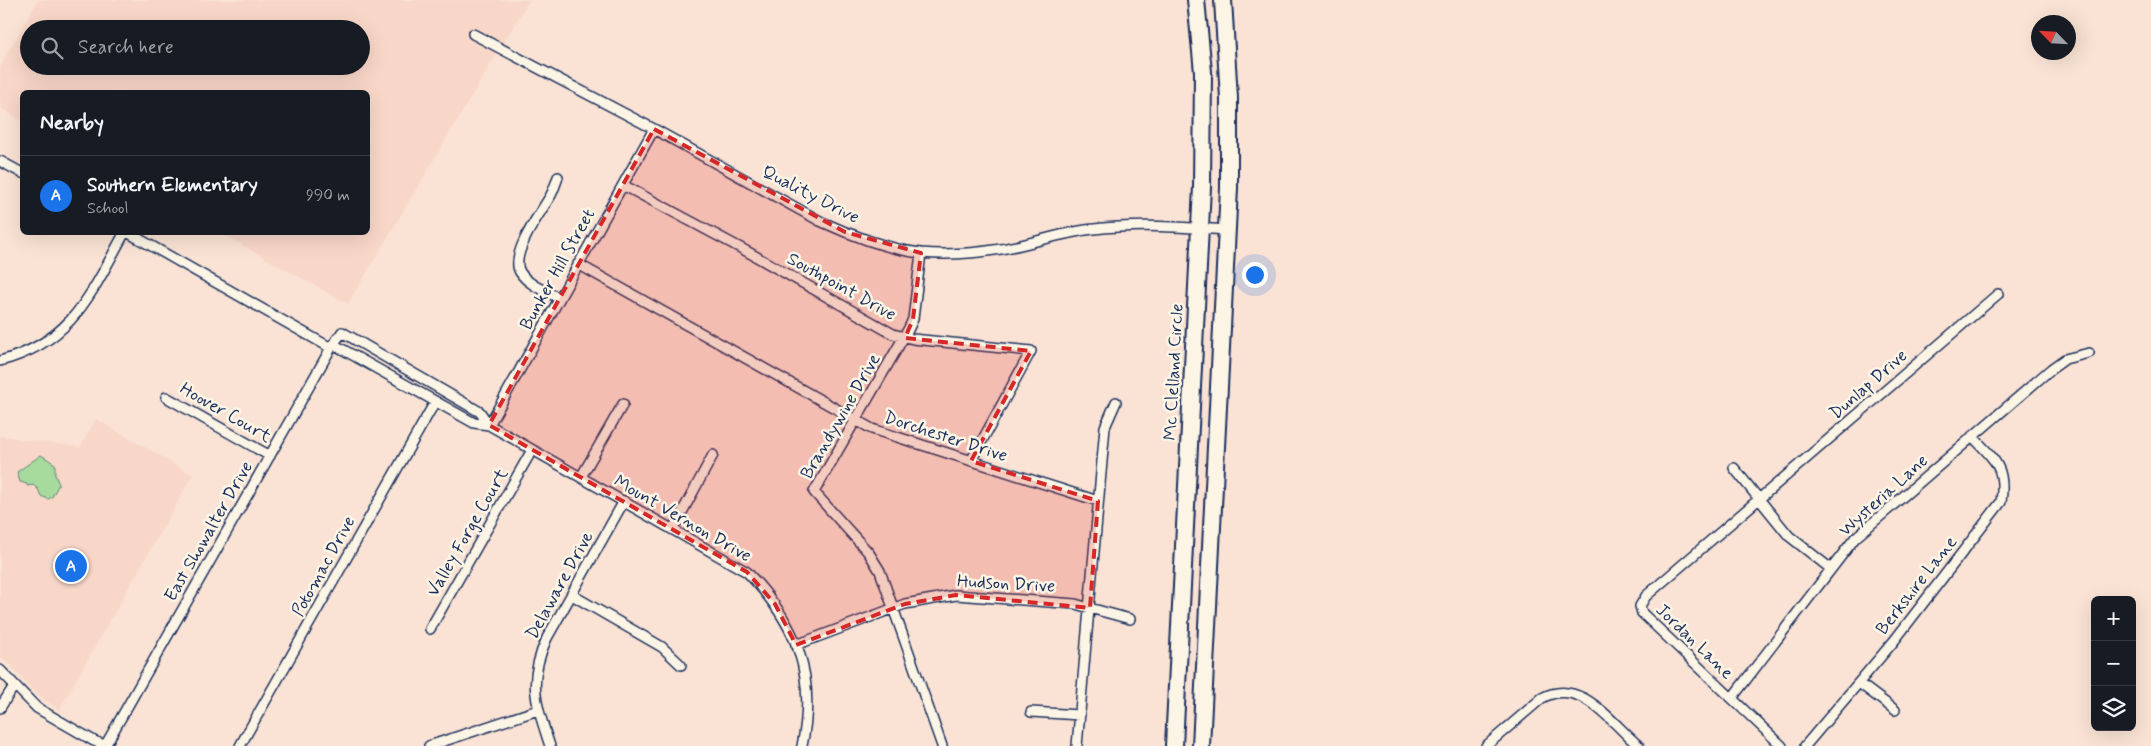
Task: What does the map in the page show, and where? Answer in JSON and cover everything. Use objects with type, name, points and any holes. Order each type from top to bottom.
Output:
[{"type":"highway","name":"Mc Clelland Circle","points":[[1174,746],[1200,228],[1204,110],[1196,0]]},
{"type":"highway","points":[[1201,746],[1226,230],[1229,98],[1223,0]]},
{"type":"street","name":"Quality Drive","points":[[473,34],[654,129],[820,221],[845,232],[921,253],[999,250],[1093,229],[1128,227],[1226,230]]},
{"type":"street","name":"Bunker Hill Street","points":[[489,425],[558,298],[654,129]]},
{"type":"street","points":[[0,161],[20,172]]},
{"type":"street","points":[[558,177],[552,192],[523,243],[518,261],[520,271],[531,282],[558,298]]},
{"type":"street","name":"Southpoint Drive","points":[[622,185],[748,252],[893,334],[904,337],[1031,351],[971,460]]},
{"type":"street","points":[[0,361],[23,355],[50,339],[62,329],[90,293],[124,235]]},
{"type":"street","name":"Mount Vernon Drive","points":[[131,235],[474,423],[489,425],[747,572],[775,604],[796,645],[804,673],[808,700],[808,720],[802,746]]},
{"type":"street","name":"Brandywine Drive","points":[[921,253],[912,319],[904,337],[814,492],[869,553],[880,571],[942,746]]},
{"type":"street","name":"Dorchester Drive","points":[[578,264],[872,429],[1098,501]]},
{"type":"street","name":"Dunlap Drive","points":[[1759,499],[1998,294]]},
{"type":"street","name":"Mount Vernon Drive","points":[[342,332],[480,412],[489,425]]},
{"type":"street","name":"East Showalter Drive","points":[[106,746],[332,346],[342,332]]},
{"type":"street","name":"Wysteria Lane","points":[[1732,698],[1855,538],[1972,436],[2065,359],[2089,353]]},
{"type":"street","name":"Hoover Court","points":[[166,397],[270,456]]},
{"type":"street","name":"Potomac Drive","points":[[240,746],[435,402]]},
{"type":"street","points":[[1077,746],[1105,427],[1116,402]]},
{"type":"street","points":[[581,477],[623,404]]},
{"type":"street","name":"Berkshire Lane","points":[[1806,746],[1894,641],[2001,502],[2003,489],[2002,472],[1994,459],[1972,436]]},
{"type":"street","name":"Valley Forge Court","points":[[430,629],[532,450]]},
{"type":"street","points":[[673,529],[714,455]]},
{"type":"street","points":[[1734,468],[1789,536],[1831,569]]},
{"type":"street","name":"Jordan Lane","points":[[1759,499],[1646,596],[1640,606],[1642,613],[1782,746]]},
{"type":"street","name":"Delaware Drive","points":[[550,746],[538,710],[534,687],[539,656],[547,638],[624,501]]},
{"type":"street","points":[[572,595],[662,647],[681,665]]},
{"type":"street","name":"Hudson Drive","points":[[796,645],[905,604],[956,595],[1075,604],[1130,618]]},
{"type":"street","points":[[0,670],[37,708],[51,718],[106,746]]},
{"type":"street","points":[[1859,683],[1895,710]]},
{"type":"street","points":[[0,708],[14,686]]},
{"type":"street","points":[[1486,746],[1542,698],[1549,694],[1566,691],[1581,696],[1640,746]]},
{"type":"street","points":[[428,746],[538,710]]},
{"type":"street","points":[[1031,712],[1080,715]]},
{"type":"highlighted area","points":[[654,129],[845,232],[921,253],[913,319],[905,338],[1031,351],[971,461],[1098,501],[1090,608],[956,595],[905,604],[796,645],[775,604],[747,572],[489,425]]},
{"type":"shaded area","points":[[38,0],[529,0],[348,304],[224,235],[370,235],[370,90],[20,90],[20,120],[0,108],[0,67],[20,32],[20,75],[370,75],[370,20],[27,20]]},
{"type":"shaded area","points":[[96,419],[193,475],[59,710],[33,691],[11,666],[0,657],[0,436],[80,447]]},
{"type":"green space","points":[[41,455],[55,464],[55,475],[59,484],[52,497],[48,499],[41,496],[38,489],[33,485],[27,486],[27,484],[20,482],[17,472]]},
{"type":"place","name":"Southern Elementary","points":[[71,566]]}]
